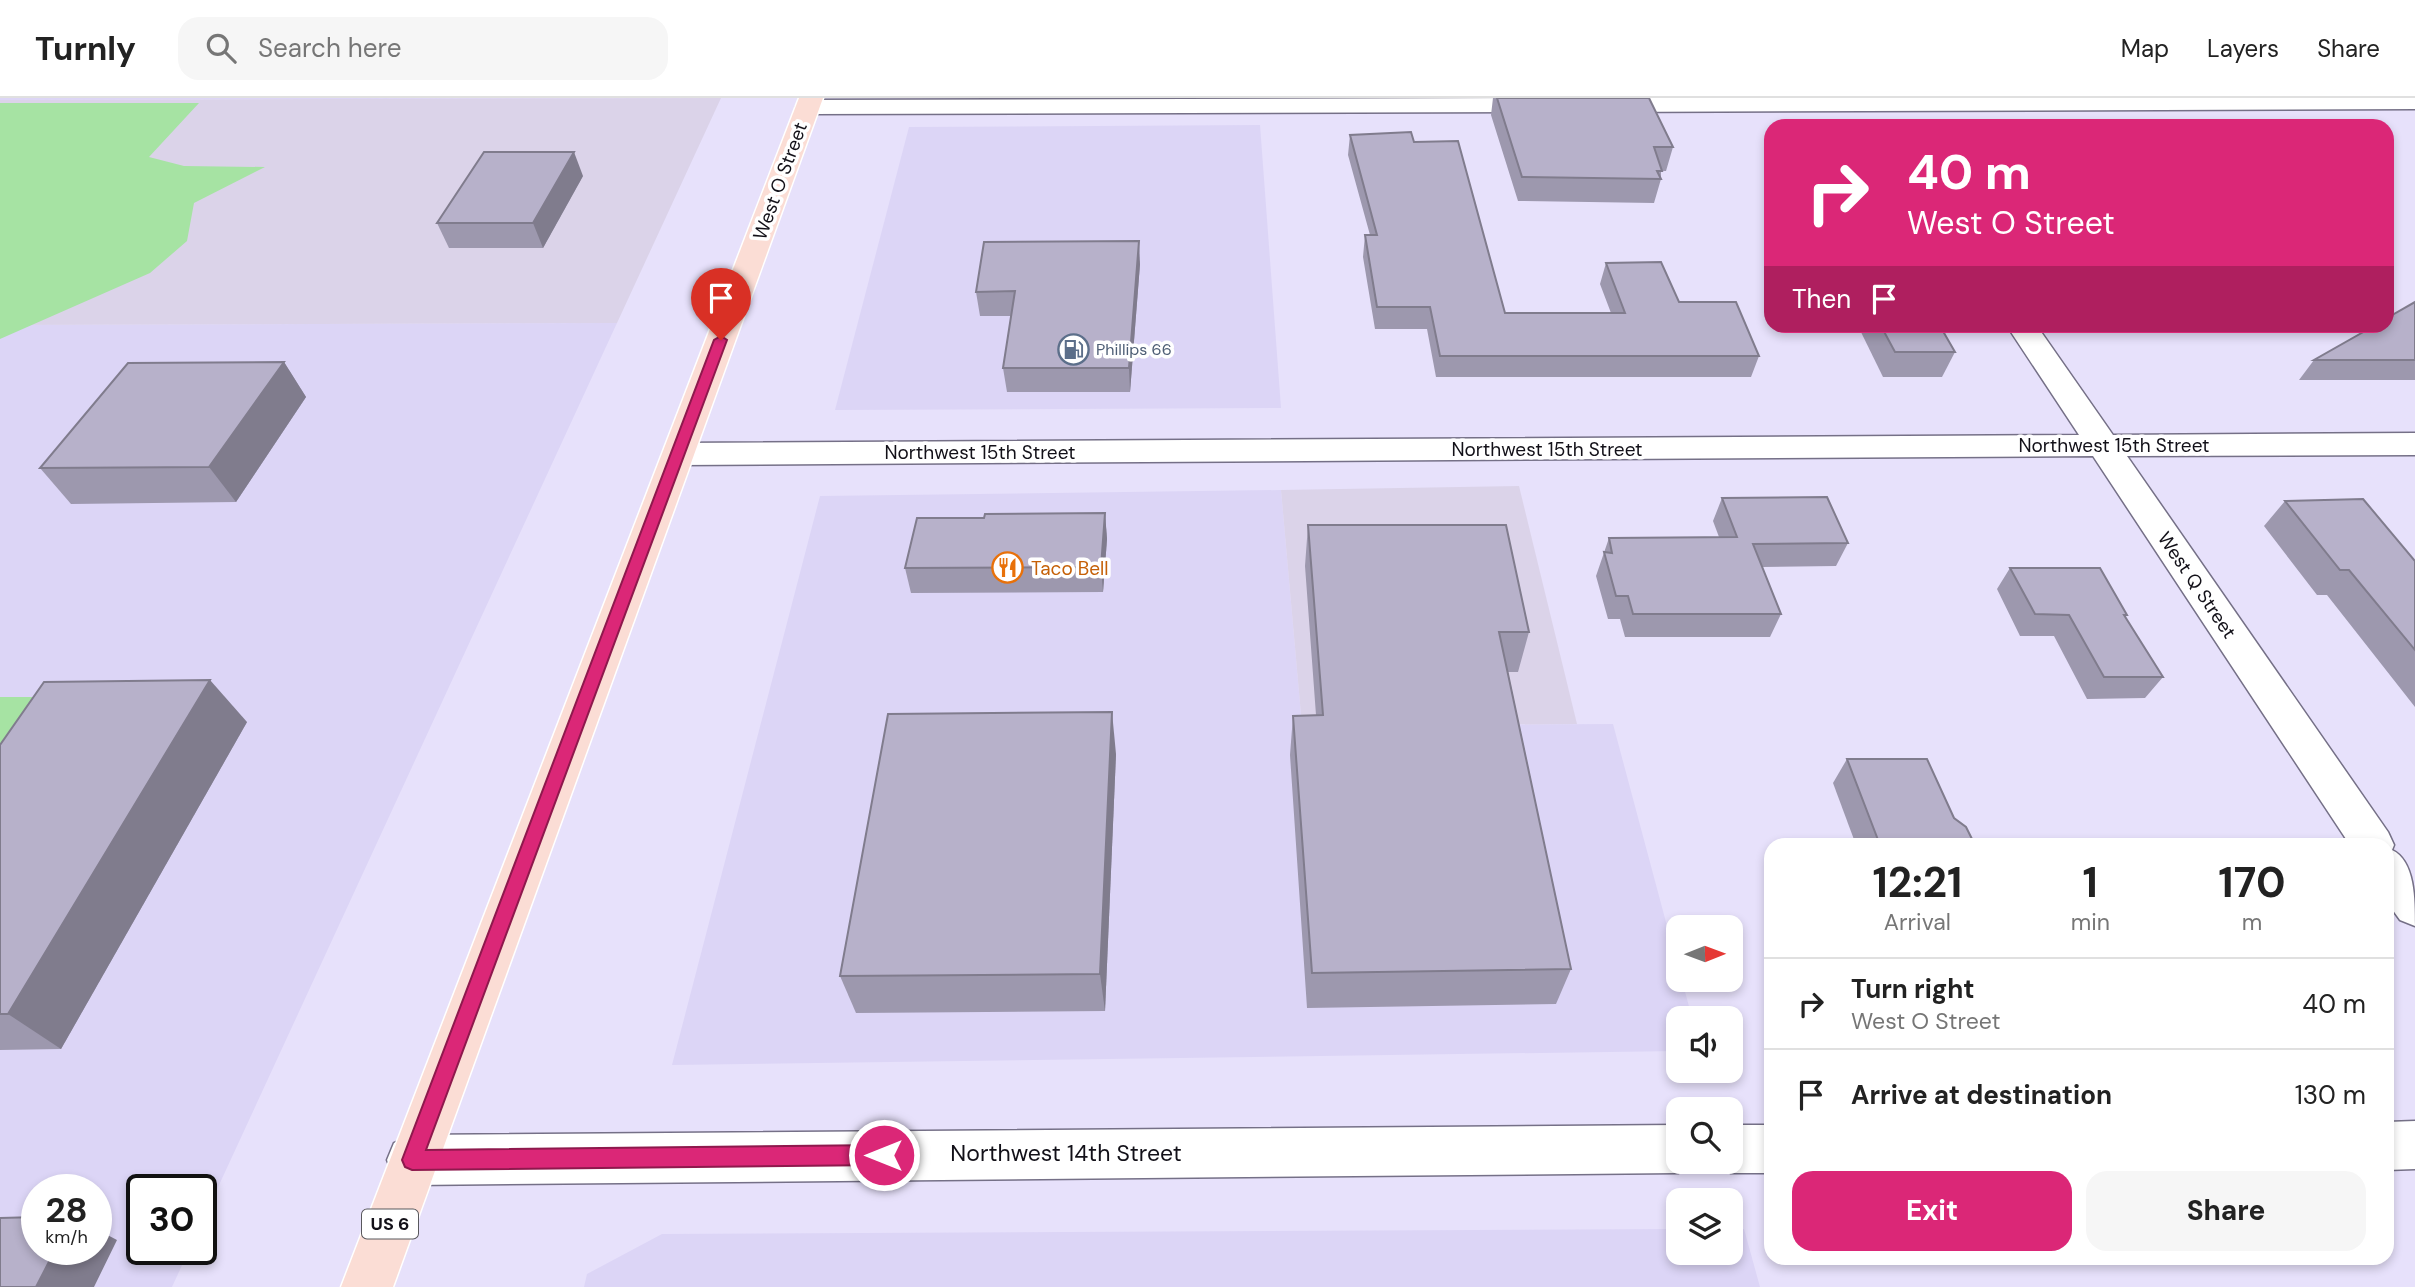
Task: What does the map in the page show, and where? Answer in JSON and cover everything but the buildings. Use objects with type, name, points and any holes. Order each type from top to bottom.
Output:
[{"type":"main road","name":"West O Street","points":[[367,1287],[412,1160],[809,102]]},
{"type":"street","points":[[809,102],[1575,105],[1869,101],[2415,102]]},
{"type":"street","points":[[1869,101],[1881,119]]},
{"type":"street","name":"West Q Street","points":[[2027,333],[2368,838]]},
{"type":"street","name":"Northwest 15th Street","points":[[678,454],[2415,444]]},
{"type":"street","points":[[2394,876],[2415,908]]},
{"type":"street","points":[[2394,1146],[2415,1145]]},
{"type":"street","name":"Northwest 14th Street","points":[[412,1160],[1666,1149]]},
{"type":"street","points":[[1743,1149],[1764,1149]]},
{"type":"shaded area","points":[[0,98],[721,98],[0,100]]},
{"type":"shaded area","points":[[721,98],[617,323],[0,325],[0,100]]},
{"type":"shaded area","points":[[1260,125],[1281,408],[835,410],[909,127]]},
{"type":"shaded area","points":[[617,323],[217,1189],[217,1174],[126,1174],[126,1265],[182,1265],[172,1287],[0,1287],[0,769],[50,697],[0,697],[0,331],[14,325]]},
{"type":"shaded area","points":[[1519,486],[1577,724],[1302,726],[1281,490]]},
{"type":"shaded area","points":[[1281,490],[1302,726],[1613,724],[1666,922],[1666,992],[1685,992],[1689,1006],[1666,1006],[1666,1051],[672,1065],[820,496]]},
{"type":"shaded area","points":[[1666,1229],[1666,1265],[1743,1265],[1744,1229],[1760,1287],[584,1287],[587,1274],[662,1234]]},
{"type":"green space","points":[[0,103],[199,103],[149,157],[184,166],[265,167],[194,203],[187,241],[150,273],[0,339]]},
{"type":"green space","points":[[0,697],[51,697],[0,769]]},
{"type":"place","name":"Phillips 66","points":[[1073,349]]},
{"type":"place","name":"Taco Bell","points":[[1008,568]]},
{"type":"route","points":[[721,340],[412,1160],[884,1155]]}]
